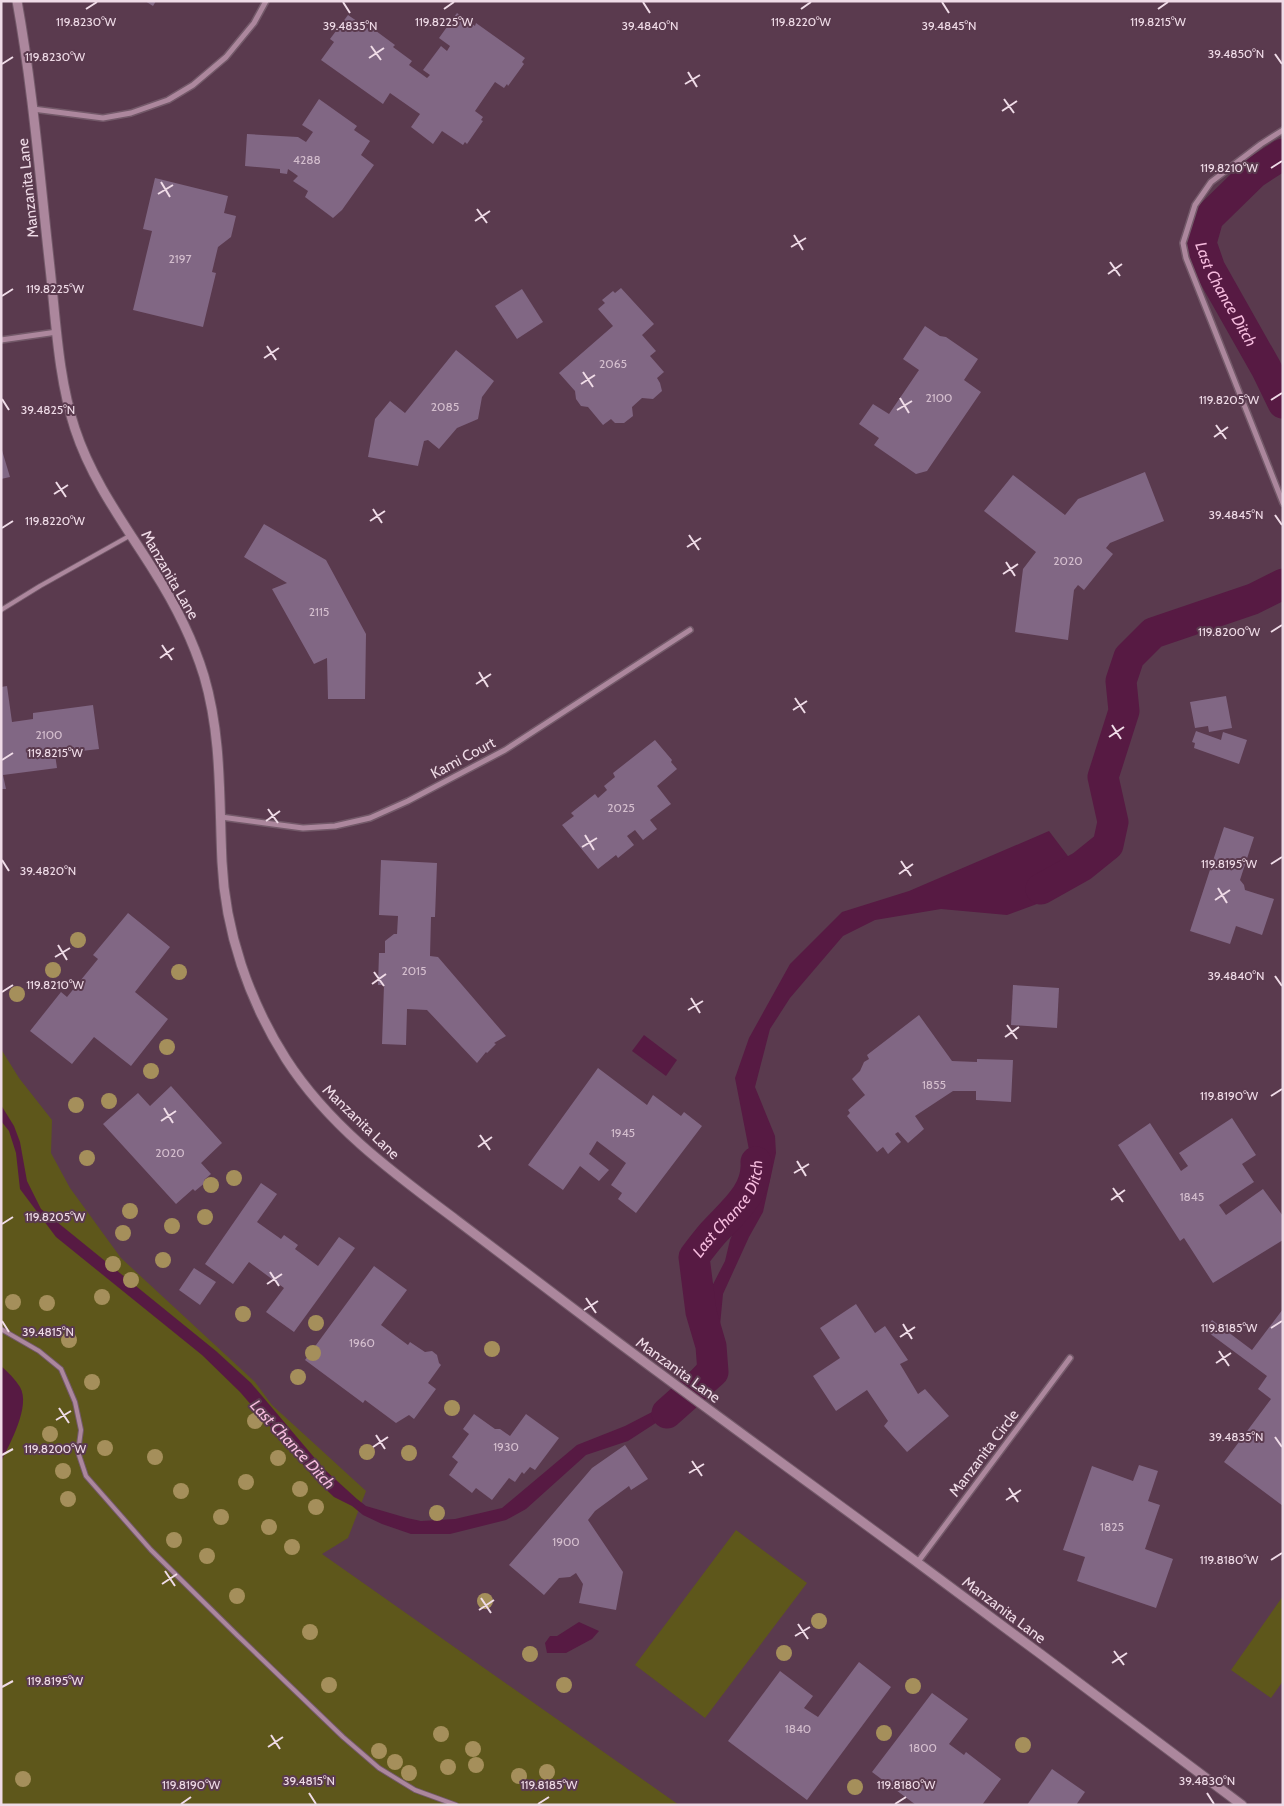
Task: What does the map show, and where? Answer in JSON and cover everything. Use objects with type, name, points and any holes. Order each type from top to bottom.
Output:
[{"type":"street","name":"Manzanita Lane","points":[[16,1],[26,53],[33,109],[57,332],[65,389],[72,421],[81,448],[110,503],[173,603],[191,641],[204,676],[218,749],[222,867],[232,932],[243,969],[270,1033],[289,1064],[337,1123],[388,1169],[671,1382],[917,1562],[1242,1805]]},
{"type":"street","points":[[33,109],[103,118],[132,113],[168,100],[193,85],[226,57],[254,23],[266,1]]},
{"type":"street","points":[[1283,130],[1260,144],[1211,182],[1195,205],[1189,230],[1183,243],[1186,258],[1283,503]]},
{"type":"street","points":[[1,340],[57,332]]},
{"type":"street","name":"Kami Court","points":[[221,817],[303,828],[335,826],[370,818],[408,801],[505,750],[690,630]]},
{"type":"street","name":"Manzanita Circle","points":[[917,1562],[1070,1358]]},
{"type":"lane","points":[[1,610],[74,566],[131,535]]},
{"type":"lane","points":[[1,1329],[39,1351],[61,1370],[75,1402],[81,1430],[78,1452],[86,1476],[151,1550],[251,1649],[378,1768],[415,1790],[456,1805]]},
{"type":"shaded area","points":[[1,1049],[19,1078],[52,1120],[51,1153],[70,1188],[121,1258],[255,1382],[272,1405],[366,1491],[348,1538],[322,1554],[679,1805],[1,1805]]},
{"type":"shaded area","points":[[736,1530],[807,1583],[705,1718],[635,1665]]},
{"type":"shaded area","points":[[1283,1596],[1283,1681],[1271,1698],[1231,1670]]},
{"type":"water","points":[[1049,831],[1083,876],[1045,901],[1007,915],[941,909],[875,920],[843,936],[790,998],[770,1029],[755,1087],[775,1136],[776,1153],[763,1212],[749,1237],[723,1294],[716,1367],[665,1417],[628,1441],[586,1455],[526,1509],[506,1520],[450,1534],[411,1534],[363,1515],[352,1506],[334,1497],[318,1482],[240,1392],[202,1355],[56,1237],[20,1189],[16,1153],[9,1131],[1,1121],[1,1105],[14,1126],[20,1142],[27,1181],[41,1209],[216,1351],[251,1383],[324,1469],[357,1499],[366,1506],[421,1521],[455,1519],[502,1508],[577,1445],[625,1426],[654,1411],[702,1359],[702,1314],[708,1294],[725,1261],[730,1240],[740,1216],[750,1155],[735,1078],[749,1038],[790,964],[842,912],[909,891]]},
{"type":"water","points":[[644,1035],[677,1060],[666,1076],[632,1051]]},
{"type":"water","points":[[1,1366],[20,1387],[23,1395],[23,1404],[18,1425],[1,1462]]},
{"type":"water","points":[[579,1622],[599,1631],[592,1639],[566,1653],[547,1653],[545,1643],[550,1636],[557,1636]]},
{"type":"building","points":[[145,1],[156,1],[153,6]]},
{"type":"building","points":[[457,13],[475,26],[476,23],[525,58],[522,62],[524,64],[508,86],[507,84],[504,88],[495,82],[475,111],[483,117],[481,120],[483,121],[467,144],[465,142],[463,145],[442,131],[433,144],[411,127],[420,114],[390,93],[383,104],[321,60],[334,42],[330,39],[348,15],[370,30],[372,28],[395,45],[393,47],[412,61],[409,65],[427,78],[430,75],[423,70],[441,46],[447,51],[450,46],[439,38]]},
{"type":"building","points":[[319,99],[357,126],[354,130],[370,141],[361,155],[374,165],[342,210],[333,218],[305,197],[308,191],[293,181],[298,176],[288,169],[287,174],[280,173],[280,169],[245,166],[247,134],[298,137],[306,142],[313,132],[302,125]]},
{"type":"building","points":[[155,178],[228,196],[224,213],[236,216],[231,237],[218,247],[212,272],[216,273],[203,327],[133,310],[152,231],[143,229]]},
{"type":"building","points":[[621,288],[654,324],[642,335],[656,351],[650,356],[664,372],[657,378],[662,391],[653,399],[642,398],[632,407],[633,416],[624,423],[615,423],[611,419],[603,425],[588,407],[581,406],[576,399],[575,391],[559,373],[613,326],[598,309],[605,303],[602,300],[613,291],[615,293]]},
{"type":"building","points":[[522,289],[543,322],[517,339],[495,306]]},
{"type":"building","points":[[925,326],[940,336],[946,337],[978,359],[964,380],[981,392],[927,471],[916,474],[874,445],[879,438],[859,424],[873,404],[889,414],[919,370],[903,359]]},
{"type":"building","points":[[456,350],[494,381],[482,397],[478,419],[457,428],[439,449],[428,440],[424,441],[418,466],[368,457],[375,419],[390,401],[405,413]]},
{"type":"building","points":[[1,447],[10,477],[1,479]]},
{"type":"building","points":[[1145,472],[1164,521],[1110,543],[1106,548],[1113,554],[1084,590],[1078,585],[1074,590],[1068,640],[1015,632],[1023,569],[1036,552],[984,511],[1013,475],[1065,515],[1078,499]]},
{"type":"building","points":[[264,524],[326,560],[366,634],[365,699],[328,699],[327,658],[314,664],[272,589],[287,583],[244,557]]},
{"type":"building","points":[[7,686],[12,722],[33,719],[33,713],[93,705],[99,749],[55,754],[57,768],[3,775],[6,789],[1,789],[1,687]]},
{"type":"building","points":[[1226,696],[1232,728],[1209,732],[1208,726],[1195,728],[1190,702]]},
{"type":"building","points":[[1196,731],[1221,740],[1223,732],[1247,740],[1239,764],[1194,748],[1195,743],[1192,742]]},
{"type":"building","points":[[655,740],[677,769],[657,786],[671,804],[650,820],[657,829],[643,840],[635,830],[627,836],[634,845],[618,858],[616,855],[598,869],[562,825],[574,816],[571,813],[595,794],[598,798],[607,790],[604,786],[615,777],[613,773]]},
{"type":"building","points":[[1224,827],[1254,837],[1240,880],[1245,890],[1274,899],[1262,935],[1236,926],[1230,944],[1190,931]]},
{"type":"building","points":[[381,860],[437,863],[435,917],[431,917],[430,956],[438,957],[506,1036],[494,1043],[496,1044],[477,1063],[427,1010],[407,1009],[406,1045],[382,1044],[384,985],[378,985],[379,953],[385,953],[385,941],[394,934],[397,934],[398,916],[379,915]]},
{"type":"building","points":[[128,913],[170,947],[135,992],[168,1019],[131,1066],[94,1037],[72,1064],[30,1031],[61,992],[67,997],[98,959],[93,955]]},
{"type":"building","points":[[1013,985],[1059,988],[1057,1028],[1011,1025]]},
{"type":"building","points":[[919,1015],[952,1061],[977,1062],[977,1059],[1013,1060],[1011,1102],[976,1100],[976,1091],[953,1091],[915,1116],[924,1129],[908,1143],[898,1132],[895,1134],[901,1142],[888,1154],[883,1147],[877,1152],[847,1116],[850,1113],[848,1110],[865,1095],[852,1079],[860,1071],[864,1062],[869,1059],[867,1055]]},
{"type":"building","points":[[598,1068],[647,1105],[653,1095],[681,1116],[684,1112],[702,1126],[636,1213],[618,1199],[622,1193],[611,1185],[626,1163],[597,1141],[589,1154],[609,1170],[599,1181],[580,1166],[563,1190],[528,1165]]},
{"type":"building","points":[[171,1086],[222,1143],[201,1163],[211,1174],[204,1180],[206,1182],[195,1191],[193,1189],[176,1204],[103,1124],[138,1093],[150,1106]]},
{"type":"building","points":[[1232,1118],[1256,1155],[1242,1164],[1254,1182],[1219,1205],[1226,1215],[1263,1189],[1283,1216],[1283,1240],[1213,1283],[1184,1238],[1180,1241],[1118,1145],[1150,1123],[1181,1171],[1188,1166],[1179,1153]]},
{"type":"building","points":[[261,1183],[277,1194],[257,1222],[281,1239],[284,1235],[298,1245],[295,1249],[318,1266],[339,1237],[355,1248],[294,1332],[266,1312],[284,1288],[249,1262],[233,1284],[205,1264]]},
{"type":"building","points":[[374,1266],[407,1290],[381,1325],[408,1345],[410,1342],[425,1352],[432,1351],[437,1355],[441,1365],[428,1383],[436,1389],[414,1419],[409,1415],[396,1423],[365,1400],[363,1403],[305,1360]]},
{"type":"building","points":[[194,1268],[216,1282],[200,1305],[179,1290]]},
{"type":"building","points":[[856,1304],[875,1333],[885,1326],[908,1360],[900,1364],[918,1394],[925,1389],[949,1416],[907,1452],[884,1426],[888,1421],[867,1390],[836,1411],[813,1376],[840,1358],[820,1328]]},
{"type":"building","points":[[1283,1309],[1283,1506],[1224,1462],[1271,1399],[1258,1389],[1267,1376],[1205,1330],[1212,1320],[1252,1350]]},
{"type":"building","points":[[474,1414],[495,1429],[500,1429],[510,1436],[526,1414],[559,1438],[535,1470],[530,1467],[524,1474],[522,1472],[515,1482],[509,1478],[492,1500],[476,1488],[472,1493],[449,1475],[458,1462],[452,1457],[469,1434],[463,1429]]},
{"type":"building","points":[[625,1445],[648,1479],[631,1490],[629,1486],[595,1511],[588,1520],[623,1572],[616,1610],[579,1603],[583,1584],[576,1573],[570,1577],[559,1578],[544,1595],[509,1565],[592,1468]]},
{"type":"building","points":[[1139,1465],[1158,1471],[1148,1501],[1160,1505],[1145,1549],[1173,1559],[1156,1608],[1077,1581],[1085,1557],[1063,1550],[1092,1466],[1133,1481]]},
{"type":"building","points":[[859,1662],[891,1687],[807,1800],[728,1741],[780,1671],[813,1696],[804,1708],[818,1717]]},
{"type":"building","points":[[932,1693],[968,1719],[949,1744],[964,1755],[966,1752],[1001,1779],[982,1805],[916,1805],[872,1772]]},
{"type":"building","points":[[1052,1769],[1085,1792],[1076,1805],[1027,1805]]},
{"type":"waterway","name":"Last Chance Ditch","points":[[1283,154],[1254,173],[1208,218],[1201,243],[1210,269],[1266,368],[1283,403]]},
{"type":"waterway","name":"Last Chance Ditch","points":[[1041,889],[1082,866],[1108,845],[1113,822],[1103,777],[1124,711],[1121,681],[1129,657],[1153,633],[1253,599],[1283,584]]},
{"type":"waterway","name":"Last Chance Ditch","points":[[667,1413],[713,1372],[711,1346],[701,1312],[694,1257],[748,1193],[756,1173],[756,1162]]}]
